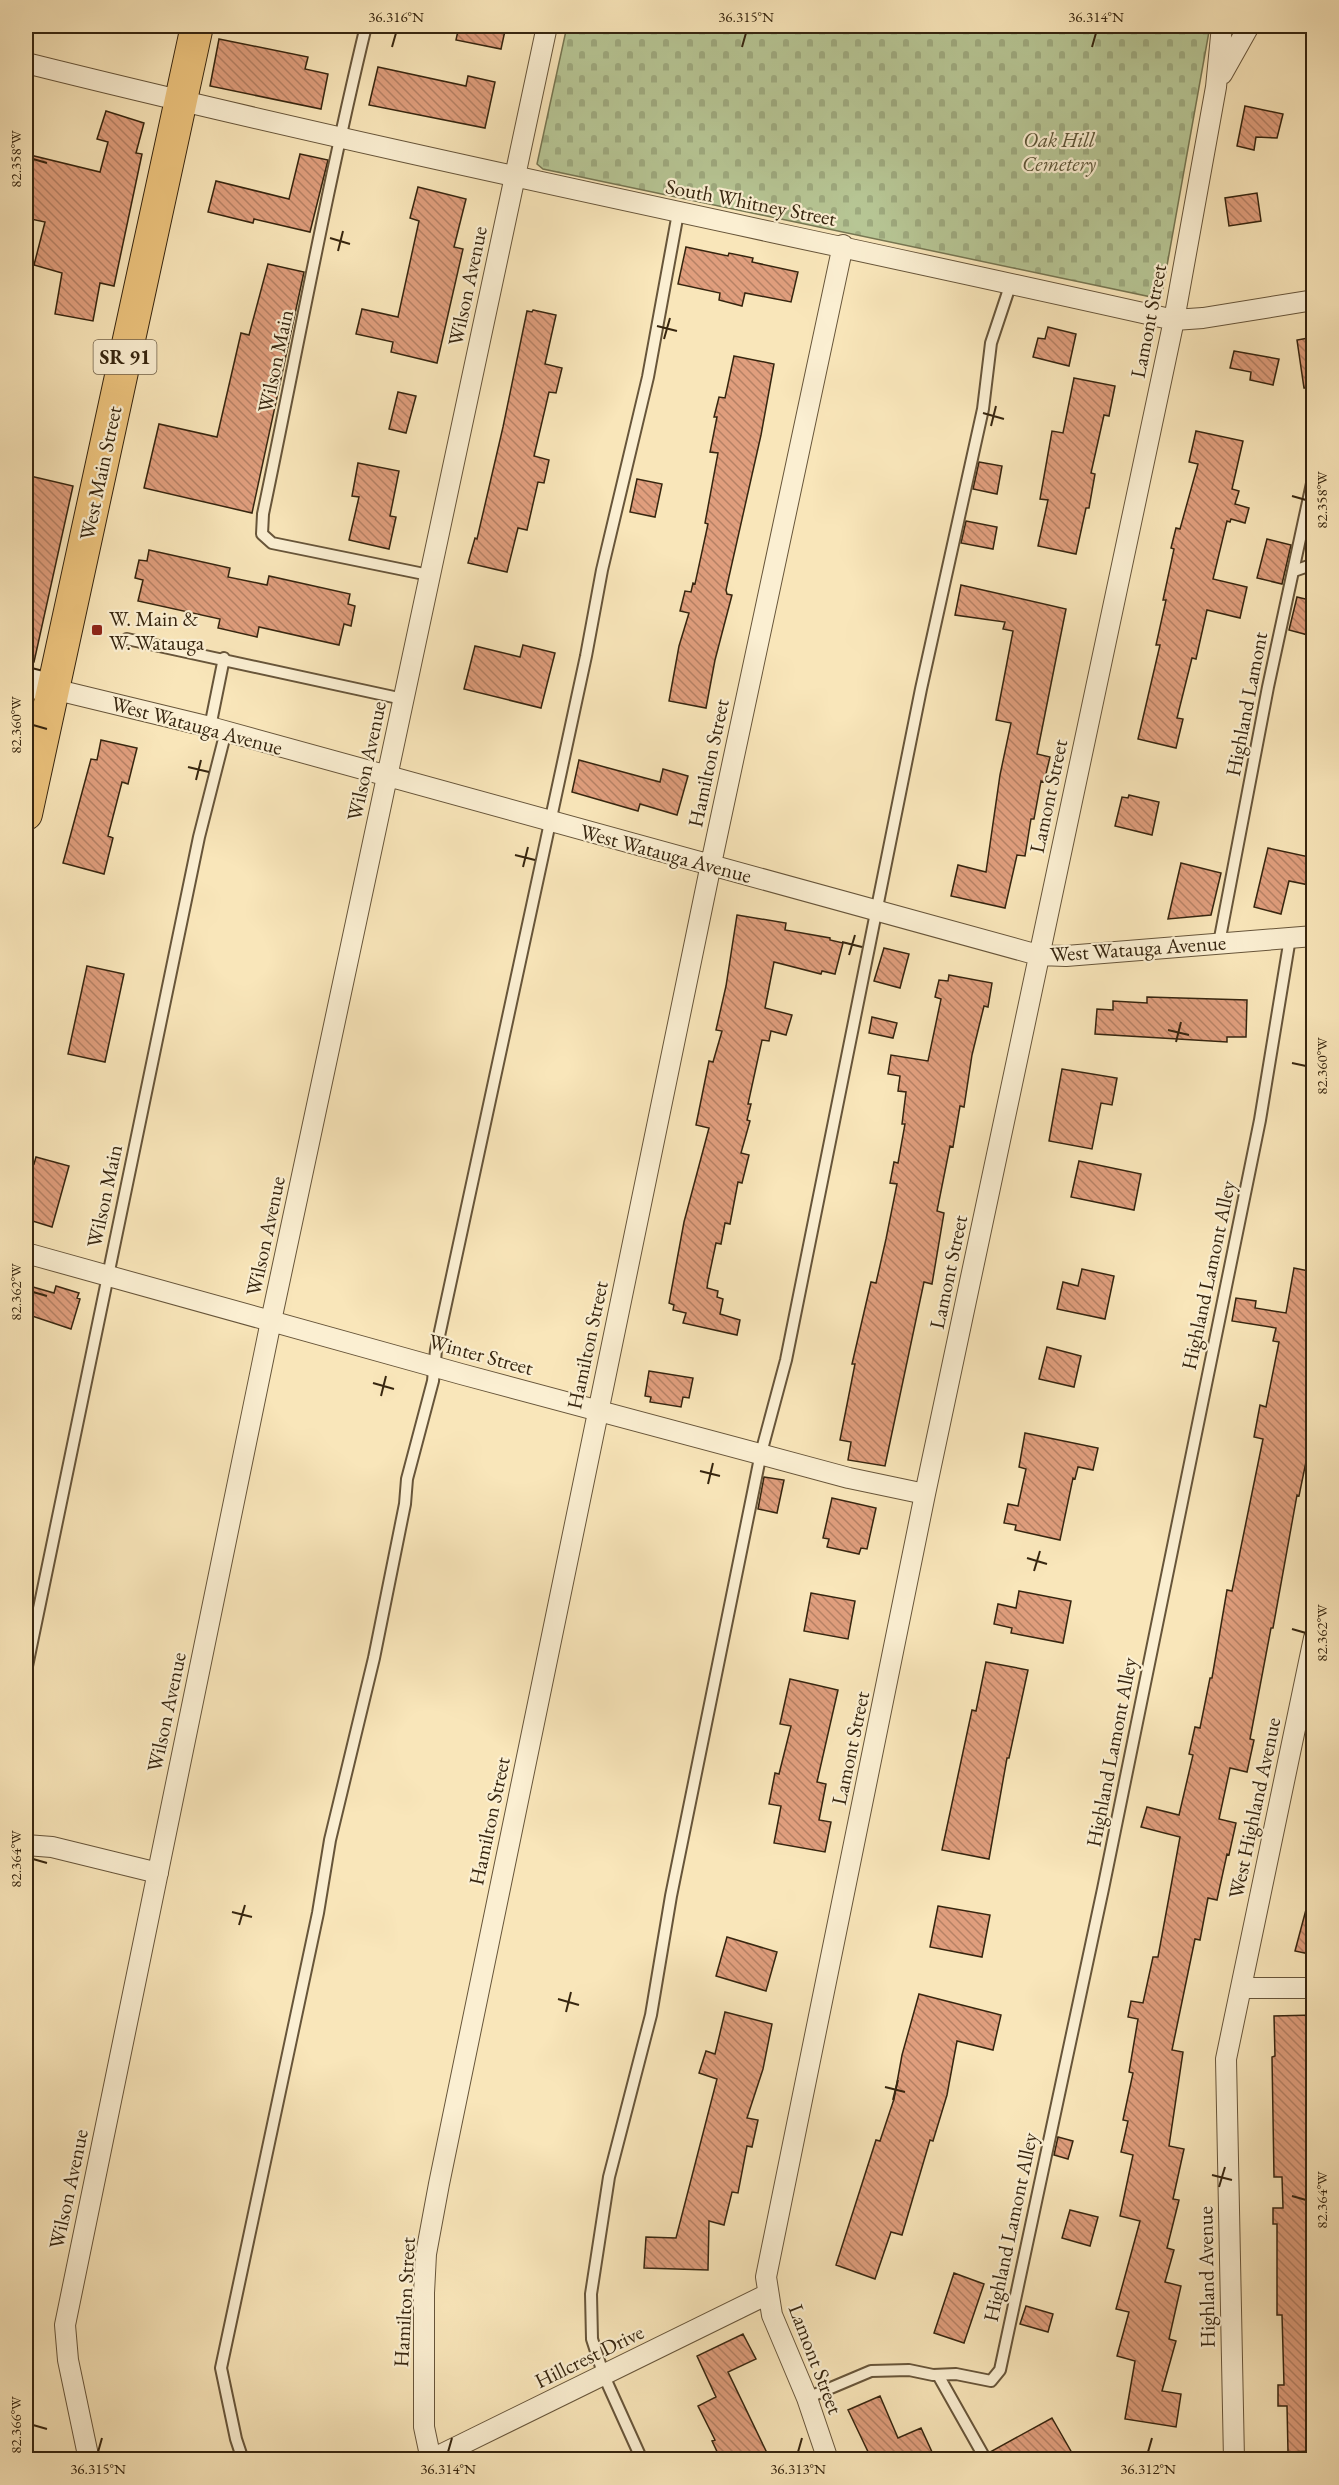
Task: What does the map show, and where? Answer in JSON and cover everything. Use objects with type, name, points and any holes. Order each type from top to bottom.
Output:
[{"type":"main road","name":"West Main Street","points":[[26,814],[39,686],[197,26]]},
{"type":"street","name":"Wilson Avenue","points":[[90,2460],[68,2360],[65,2325],[271,1321],[547,26]]},
{"type":"street","name":"Lamont Street","points":[[828,2460],[807,2398],[780,2337],[768,2294],[766,2277],[925,1494],[1174,320],[1216,87],[1222,26]]},
{"type":"street","name":"Lamont Street","points":[[1216,87],[1249,26]]},
{"type":"street","name":"South Whitney Street","points":[[26,63],[339,139],[678,213],[843,245],[1174,320],[1203,318],[1314,300]]},
{"type":"street","name":"Hamilton Street","points":[[431,2460],[424,2427],[426,2254],[711,864],[843,245]]},
{"type":"street","name":"West Watauga Avenue","points":[[39,686],[218,729],[1038,955],[1066,956],[1314,936]]},
{"type":"street","name":"Winter Street","points":[[26,1253],[434,1367],[849,1478],[925,1494]]},
{"type":"street","name":"West Highland Avenue","points":[[1242,1988],[1314,1638]]},
{"type":"street","points":[[26,1845],[52,1847],[158,1873]]},
{"type":"street","points":[[1242,1988],[1314,1988]]},
{"type":"street","name":"Highland Avenue","points":[[1234,2460],[1224,2076],[1242,1988]]},
{"type":"street","name":"Hillcrest Drive","points":[[431,2460],[768,2294]]},
{"type":"lane","name":"Wilson Main","points":[[366,26],[339,139],[307,306],[263,514],[262,534],[272,543],[429,575]]},
{"type":"lane","points":[[243,2460],[236,2439],[221,2368],[318,1913],[330,1840],[375,1658],[405,1504],[407,1479],[434,1367],[493,1078],[523,952],[602,570],[648,377],[678,213]]},
{"type":"lane","points":[[642,2460],[604,2376],[592,2339],[591,2295],[609,2177],[651,2015],[671,1896],[761,1453],[786,1360],[921,689],[983,410],[991,344],[1011,283]]},
{"type":"lane","name":"Highland Lamont","points":[[1219,943],[1268,687],[1314,474]]},
{"type":"lane","points":[[1294,571],[1314,564]]},
{"type":"lane","points":[[127,639],[224,658],[403,699]]},
{"type":"lane","name":"Wilson Main","points":[[26,1671],[199,837],[218,729],[224,658]]},
{"type":"lane","name":"Highland Lamont Alley","points":[[807,2398],[871,2371],[909,2370],[938,2375],[956,2374],[991,2381],[1000,2370],[1006,2351],[1008,2331],[1034,2205],[1098,1912],[1260,1120],[1290,938]]},
{"type":"lane","points":[[938,2375],[986,2460]]},
{"type":"green space","name":"Oak Hill Cemetery","points":[[567,26],[1210,26],[1161,299],[543,169],[537,164]]},
{"type":"building","points":[[459,26],[506,26],[501,49],[456,40]]},
{"type":"building","points":[[219,39],[308,57],[305,69],[328,74],[321,109],[210,86]]},
{"type":"building","points":[[378,67],[466,86],[468,76],[495,82],[485,128],[369,105]]},
{"type":"building","points":[[1245,106],[1283,114],[1277,138],[1256,137],[1254,150],[1237,146]]},
{"type":"building","points":[[106,111],[144,123],[136,153],[142,154],[114,286],[100,283],[93,321],[55,314],[62,273],[34,265],[45,222],[26,218],[26,154],[100,172],[108,142],[97,139]]},
{"type":"building","points":[[300,154],[328,160],[310,232],[254,219],[253,223],[208,212],[216,181],[289,199]]},
{"type":"building","points":[[418,187],[466,199],[454,247],[463,249],[437,363],[391,352],[393,342],[356,334],[362,309],[398,317],[419,221],[410,218]]},
{"type":"building","points":[[1257,193],[1261,221],[1229,226],[1225,198]]},
{"type":"building","points":[[686,247],[728,256],[729,253],[753,258],[752,262],[798,272],[791,302],[745,293],[742,306],[719,300],[720,293],[678,284]]},
{"type":"building","points":[[268,264],[304,272],[252,513],[144,488],[159,424],[217,437],[241,333],[249,335]]},
{"type":"building","points":[[533,310],[556,315],[545,364],[562,368],[556,393],[549,392],[534,456],[549,460],[544,483],[538,482],[527,530],[518,528],[507,572],[468,563],[475,538],[477,539],[527,311],[532,312]]},
{"type":"building","points":[[1048,327],[1076,334],[1069,366],[1033,357],[1038,338],[1045,339]]},
{"type":"building","points":[[1314,337],[1314,388],[1304,388],[1297,340]]},
{"type":"building","points":[[1234,351],[1279,359],[1273,385],[1250,380],[1251,372],[1230,368]]},
{"type":"building","points":[[734,356],[774,364],[761,435],[726,590],[727,594],[732,595],[715,660],[706,708],[669,701],[679,646],[689,613],[680,611],[685,591],[691,592],[693,583],[695,584],[708,524],[705,523],[718,453],[710,452],[717,417],[714,417],[719,397],[725,398]]},
{"type":"building","points":[[1074,378],[1115,386],[1109,416],[1104,415],[1091,473],[1095,474],[1089,508],[1086,508],[1076,554],[1038,546],[1048,500],[1040,499],[1052,431],[1063,433]]},
{"type":"building","points":[[398,392],[416,396],[406,433],[389,429]]},
{"type":"building","points":[[1196,431],[1243,441],[1232,489],[1239,491],[1235,504],[1249,508],[1245,523],[1231,519],[1230,522],[1227,521],[1213,579],[1247,587],[1240,618],[1207,610],[1196,659],[1192,658],[1177,718],[1183,719],[1176,748],[1138,739],[1160,645],[1156,645],[1174,549],[1171,548],[1176,528],[1180,529],[1198,464],[1189,462]]},
{"type":"building","points":[[979,462],[1002,466],[997,494],[973,489]]},
{"type":"building","points":[[358,463],[399,471],[390,516],[396,517],[389,549],[349,540],[359,497],[352,496]]},
{"type":"building","points":[[26,475],[73,486],[34,662],[26,662]]},
{"type":"building","points":[[637,479],[662,484],[655,517],[630,512]]},
{"type":"building","points":[[966,521],[997,527],[993,549],[961,543]]},
{"type":"building","points":[[1267,539],[1291,545],[1282,584],[1257,578]]},
{"type":"building","points":[[149,550],[230,568],[228,577],[267,585],[269,576],[350,594],[348,604],[355,606],[351,626],[344,624],[339,645],[259,627],[257,637],[218,628],[220,619],[138,601],[143,580],[135,578],[139,560],[147,561]]},
{"type":"building","points":[[961,585],[1066,609],[1037,754],[1050,757],[1044,782],[1041,781],[1034,819],[1031,819],[1025,856],[1017,855],[1005,908],[951,896],[958,865],[986,872],[1000,775],[1011,723],[996,720],[1013,631],[1003,629],[1005,622],[955,615]]},
{"type":"building","points":[[1297,597],[1314,601],[1314,615],[1308,635],[1289,630]]},
{"type":"building","points":[[523,645],[555,653],[541,708],[464,689],[475,646],[520,657]]},
{"type":"building","points":[[101,740],[137,748],[128,784],[122,782],[108,836],[113,838],[104,874],[63,863],[91,759],[97,760]]},
{"type":"building","points":[[579,760],[660,782],[663,769],[688,776],[677,815],[640,804],[638,811],[572,792]]},
{"type":"building","points":[[1129,795],[1159,802],[1152,835],[1115,826],[1122,797],[1128,798]]},
{"type":"building","points":[[1268,848],[1314,858],[1314,886],[1289,881],[1281,914],[1254,907]]},
{"type":"building","points":[[1181,863],[1221,873],[1211,915],[1168,919]]},
{"type":"building","points":[[737,915],[786,923],[785,930],[830,938],[830,940],[843,943],[835,974],[822,971],[821,974],[774,962],[765,1008],[792,1015],[786,1035],[771,1031],[769,1041],[762,1040],[748,1104],[751,1104],[747,1120],[750,1121],[741,1153],[749,1155],[742,1183],[738,1182],[730,1224],[725,1223],[721,1244],[716,1243],[707,1288],[718,1291],[717,1297],[723,1299],[720,1314],[740,1320],[737,1335],[683,1323],[686,1313],[673,1310],[674,1305],[669,1303],[684,1222],[709,1128],[696,1125],[709,1061],[713,1062],[722,1031],[716,1030],[726,986]]},
{"type":"building","points":[[884,948],[909,954],[900,988],[874,981]]},
{"type":"building","points":[[87,966],[124,974],[105,1062],[68,1054]]},
{"type":"building","points":[[949,975],[992,983],[988,1007],[984,1006],[972,1055],[964,1107],[960,1106],[953,1147],[950,1146],[937,1211],[944,1213],[932,1284],[924,1282],[885,1466],[848,1460],[851,1442],[840,1440],[855,1364],[852,1364],[871,1282],[876,1283],[886,1239],[897,1184],[890,1183],[894,1162],[898,1163],[905,1124],[902,1124],[906,1092],[898,1091],[900,1076],[888,1074],[891,1055],[928,1061],[941,999],[935,997],[939,980],[948,981]]},
{"type":"building","points":[[1147,997],[1247,1000],[1246,1037],[1227,1037],[1227,1042],[1095,1034],[1097,1009],[1113,1010],[1113,1001],[1147,1003]]},
{"type":"building","points":[[872,1017],[897,1023],[893,1038],[869,1033]]},
{"type":"building","points":[[1062,1069],[1117,1078],[1112,1105],[1101,1103],[1092,1149],[1049,1141]]},
{"type":"building","points":[[36,1157],[69,1166],[52,1227],[26,1219],[26,1161],[34,1164]]},
{"type":"building","points":[[1079,1161],[1141,1174],[1134,1210],[1071,1197]]},
{"type":"building","points":[[1294,1268],[1314,1272],[1314,1423],[1299,1496],[1297,1495],[1273,1628],[1271,1628],[1250,1739],[1254,1740],[1247,1772],[1230,1768],[1219,1819],[1236,1823],[1229,1855],[1227,1854],[1217,1900],[1208,1898],[1200,1940],[1195,1939],[1172,2050],[1183,2052],[1169,2146],[1184,2149],[1173,2199],[1179,2200],[1167,2248],[1174,2250],[1165,2282],[1181,2286],[1169,2339],[1176,2341],[1162,2391],[1181,2394],[1176,2427],[1125,2419],[1135,2361],[1117,2356],[1129,2312],[1116,2309],[1140,2221],[1120,2216],[1133,2155],[1121,2152],[1128,2121],[1123,2120],[1133,2073],[1129,2072],[1138,2019],[1128,2017],[1131,2001],[1143,2003],[1153,1957],[1158,1957],[1180,1837],[1141,1827],[1147,1807],[1179,1815],[1193,1755],[1189,1754],[1195,1727],[1200,1728],[1210,1678],[1212,1678],[1227,1590],[1232,1591],[1263,1439],[1254,1437],[1260,1405],[1266,1407],[1279,1342],[1273,1341],[1276,1328],[1232,1321],[1236,1298],[1256,1301],[1255,1308],[1286,1313]]},
{"type":"building","points":[[1082,1269],[1114,1276],[1105,1319],[1057,1309],[1063,1282],[1078,1286]]},
{"type":"building","points":[[26,1285],[54,1293],[56,1286],[79,1293],[77,1298],[80,1299],[71,1329],[26,1314]]},
{"type":"building","points":[[1047,1347],[1081,1356],[1074,1387],[1039,1379]]},
{"type":"building","points":[[649,1371],[693,1378],[689,1398],[683,1397],[681,1407],[650,1402],[651,1397],[645,1396]]},
{"type":"building","points":[[1025,1433],[1098,1448],[1093,1470],[1078,1467],[1075,1479],[1073,1478],[1060,1540],[1015,1530],[1016,1525],[1004,1523],[1008,1504],[1018,1506],[1026,1469],[1019,1467]]},
{"type":"building","points":[[764,1477],[784,1480],[777,1513],[758,1509]]},
{"type":"building","points":[[832,1498],[876,1508],[867,1549],[861,1548],[859,1554],[827,1547],[829,1539],[823,1538]]},
{"type":"building","points":[[1019,1591],[1071,1601],[1063,1643],[1011,1633],[1012,1628],[994,1624],[998,1604],[1016,1608]]},
{"type":"building","points":[[811,1593],[855,1601],[848,1639],[804,1631]]},
{"type":"building","points":[[986,1662],[1028,1670],[1009,1758],[1007,1758],[989,1859],[942,1850],[972,1710],[976,1711]]},
{"type":"building","points":[[790,1679],[838,1690],[817,1782],[826,1784],[819,1820],[831,1822],[825,1852],[774,1843],[781,1806],[769,1804],[775,1773],[779,1774],[791,1726],[780,1724]]},
{"type":"building","points":[[1308,1902],[1314,1903],[1314,1955],[1295,1951]]},
{"type":"building","points":[[938,1906],[990,1915],[982,1957],[930,1947]]},
{"type":"building","points":[[727,1937],[777,1952],[766,1991],[716,1976]]},
{"type":"building","points":[[919,1994],[1001,2015],[993,2050],[957,2041],[947,2095],[933,2141],[930,2140],[902,2235],[891,2232],[875,2279],[836,2265],[876,2140],[880,2141],[894,2099],[902,2055]]},
{"type":"building","points":[[725,2012],[772,2024],[763,2069],[747,2118],[758,2120],[752,2147],[747,2146],[738,2193],[732,2192],[724,2225],[709,2221],[708,2270],[644,2268],[646,2237],[676,2238],[717,2079],[699,2073],[706,2051],[715,2054]]},
{"type":"building","points":[[1314,2015],[1314,2451],[1288,2452],[1287,2406],[1278,2406],[1278,2385],[1284,2385],[1282,2315],[1277,2315],[1277,2224],[1273,2224],[1273,2208],[1283,2208],[1282,2177],[1274,2177],[1272,2057],[1275,2056],[1274,2016]]},
{"type":"building","points":[[1058,2137],[1073,2141],[1068,2159],[1054,2155]]},
{"type":"building","points":[[1070,2210],[1098,2217],[1090,2246],[1062,2238]]},
{"type":"building","points":[[954,2273],[984,2284],[964,2343],[934,2333]]},
{"type":"building","points":[[1026,2306],[1053,2314],[1048,2332],[1020,2324]]},
{"type":"building","points":[[743,2334],[756,2359],[728,2372],[767,2453],[753,2460],[721,2460],[712,2441],[715,2440],[698,2406],[716,2397],[697,2356]]},
{"type":"building","points":[[880,2396],[898,2438],[921,2428],[932,2452],[916,2460],[872,2460],[848,2410]]},
{"type":"building","points":[[1052,2418],[1076,2460],[993,2460],[990,2452]]},
{"type":"place","name":"W. Main & W. Watauga","points":[[97,630]]}]
